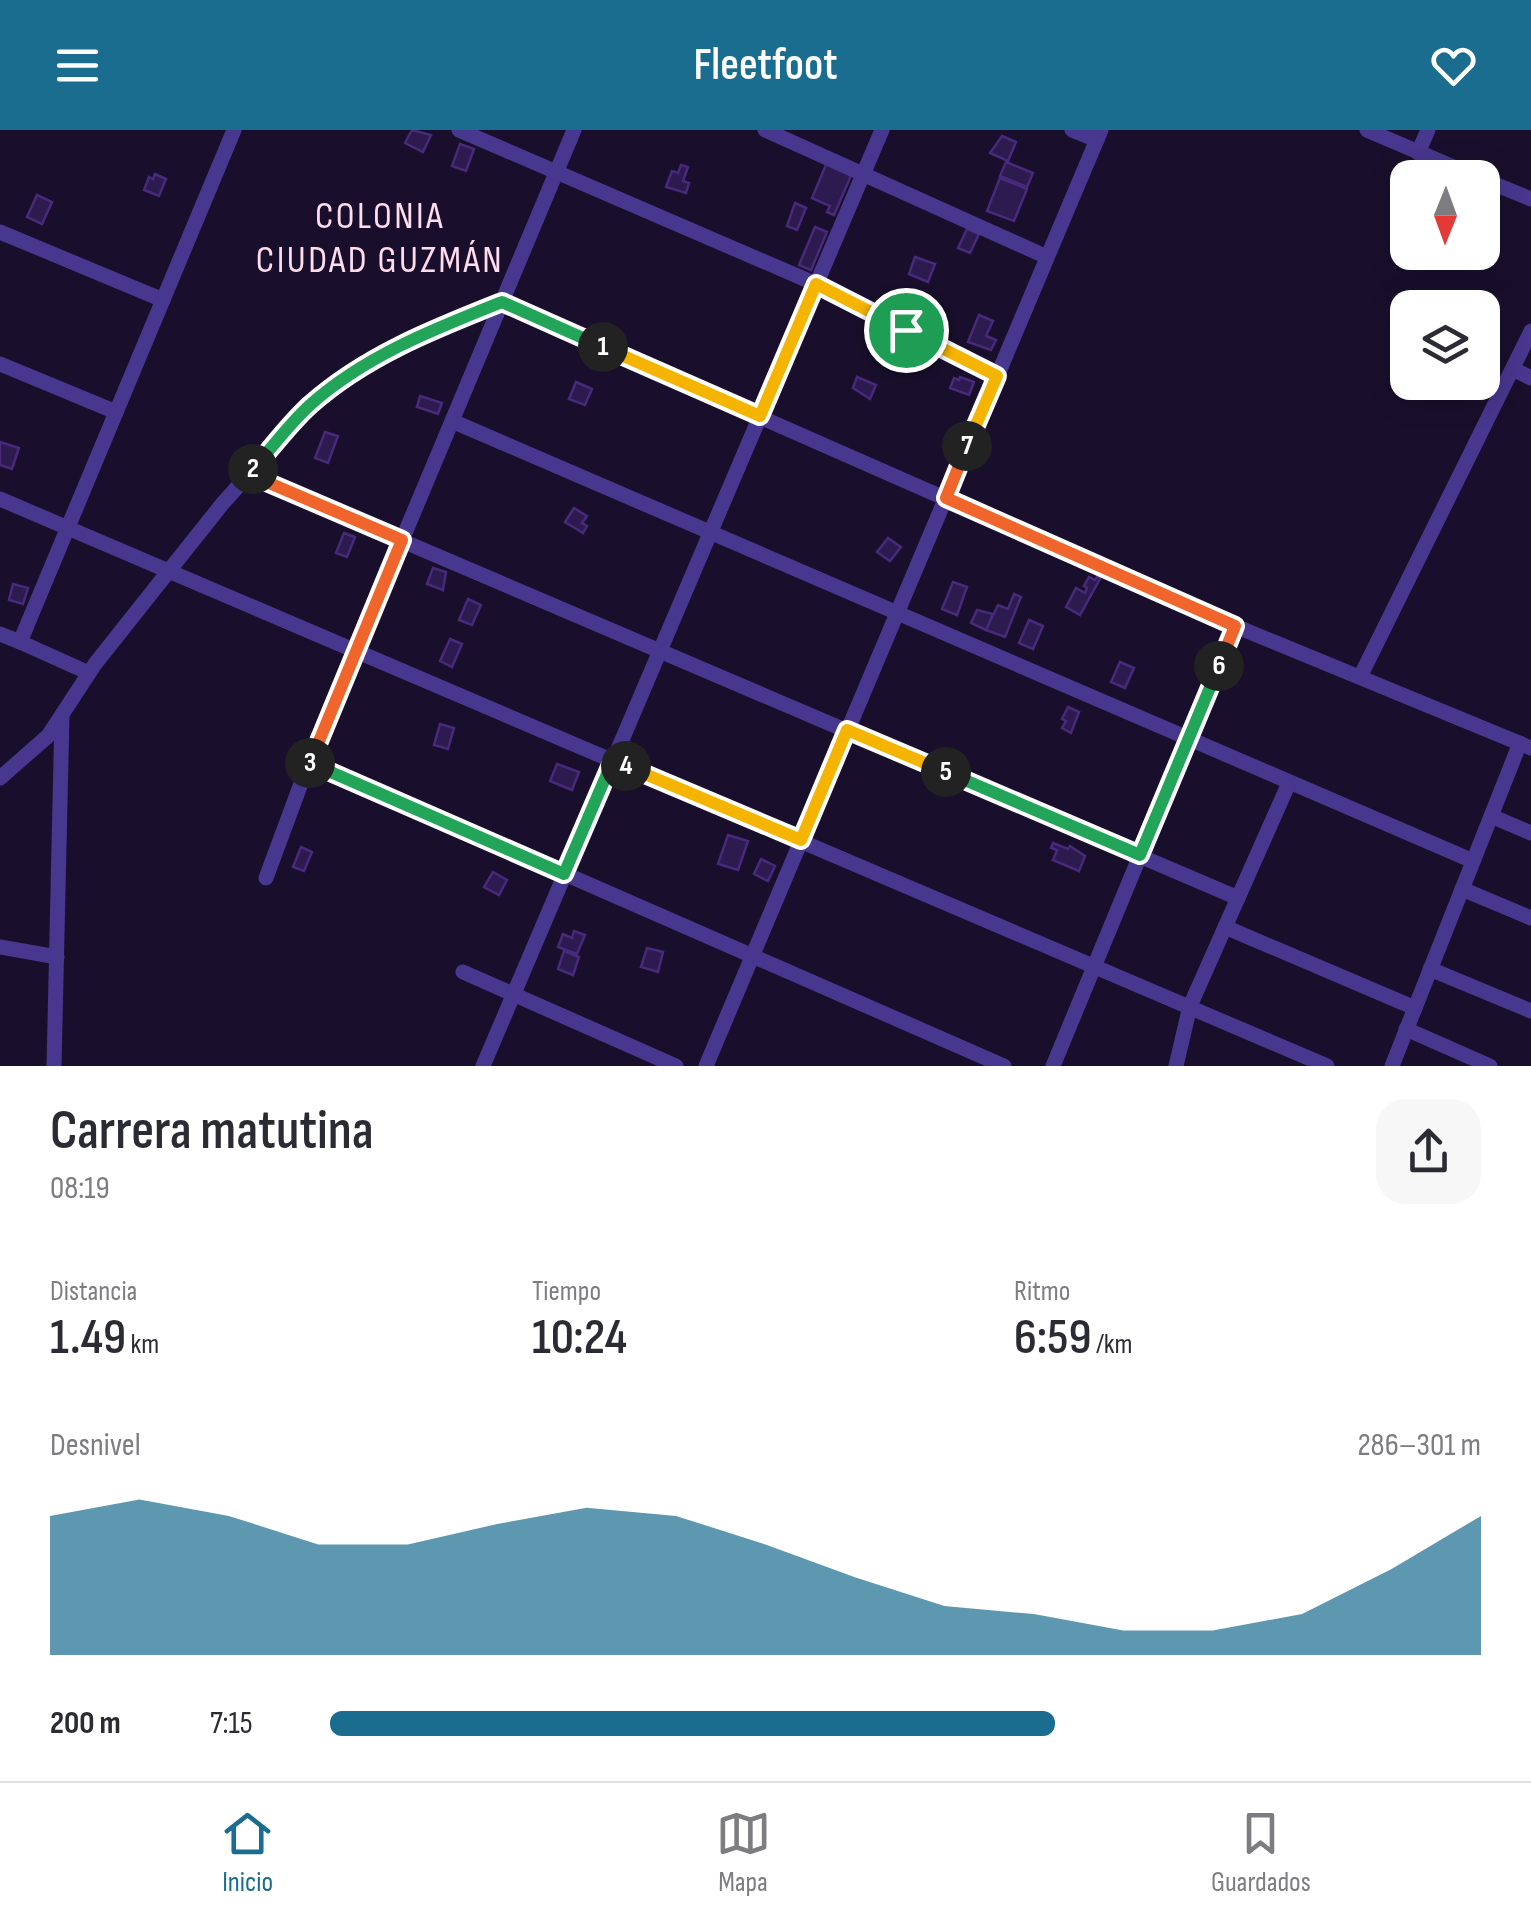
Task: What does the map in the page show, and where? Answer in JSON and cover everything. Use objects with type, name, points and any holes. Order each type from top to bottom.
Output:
[{"type":"street","points":[[20,642],[234,130]]},
{"type":"street","points":[[459,130],[816,284],[997,376]]},
{"type":"street","points":[[266,878],[309,762],[574,130]]},
{"type":"street","points":[[766,130],[1047,257]]},
{"type":"street","points":[[482,1066],[882,130]]},
{"type":"street","points":[[706,1066],[1099,135],[1072,130]]},
{"type":"street","points":[[1367,130],[1437,160]]},
{"type":"street","points":[[1418,152],[1428,130]]},
{"type":"street","points":[[1500,186],[1531,199]]},
{"type":"street","points":[[0,232],[163,300]]},
{"type":"street","points":[[3,772],[48,736],[89,674],[168,572],[310,406],[378,357],[430,330],[502,302],[1235,626],[1525,746],[1491,816],[1392,1066]]},
{"type":"street","points":[[1360,678],[1531,331]]},
{"type":"street","points":[[0,364],[116,412]]},
{"type":"street","points":[[1512,368],[1531,378]]},
{"type":"street","points":[[452,421],[1473,861]]},
{"type":"street","points":[[248,474],[1238,898]]},
{"type":"street","points":[[0,499],[1327,1066]]},
{"type":"street","points":[[1053,1066],[1235,626]]},
{"type":"street","points":[[0,634],[89,674]]},
{"type":"street","points":[[54,1066],[62,715]]},
{"type":"street","points":[[309,762],[1004,1066]]},
{"type":"street","points":[[1176,1066],[1190,1006],[1289,784]]},
{"type":"street","points":[[1491,816],[1531,833]]},
{"type":"street","points":[[1462,889],[1531,918]]},
{"type":"street","points":[[1225,926],[1415,1008]]},
{"type":"street","points":[[0,947],[56,957]]},
{"type":"street","points":[[1430,969],[1531,1011]]},
{"type":"street","points":[[463,972],[676,1066]]},
{"type":"street","points":[[1406,1029],[1490,1066]]},
{"type":"building","points":[[412,130],[431,135],[423,152],[405,143]]},
{"type":"building","points":[[1002,136],[1016,142],[1008,161],[990,153]]},
{"type":"building","points":[[460,144],[474,149],[466,171],[452,166]]},
{"type":"building","points":[[828,160],[853,171],[834,215],[827,212],[830,206],[812,198]]},
{"type":"building","points":[[1006,162],[1033,173],[1027,187],[1000,176]]},
{"type":"building","points":[[681,165],[688,167],[683,181],[689,183],[686,193],[666,187],[672,171],[678,173]]},
{"type":"building","points":[[155,174],[166,179],[159,196],[144,190],[149,177],[153,179]]},
{"type":"building","points":[[1000,178],[1027,189],[1014,221],[987,211]]},
{"type":"building","points":[[37,195],[52,202],[42,224],[27,217]]},
{"type":"building","points":[[795,203],[806,208],[797,230],[787,226]]},
{"type":"building","points":[[815,227],[827,232],[811,270],[799,265]]},
{"type":"building","points":[[967,229],[979,234],[970,253],[958,248]]},
{"type":"building","points":[[915,257],[935,264],[928,282],[909,274]]},
{"type":"building","points":[[979,315],[993,321],[986,336],[996,340],[991,350],[968,342]]},
{"type":"building","points":[[857,377],[876,385],[870,399],[853,388]]},
{"type":"building","points":[[954,378],[974,382],[969,395],[950,388]]},
{"type":"building","points":[[576,382],[592,389],[585,405],[569,399]]},
{"type":"building","points":[[420,396],[442,403],[438,414],[417,407]]},
{"type":"building","points":[[325,432],[338,436],[328,463],[315,458]]},
{"type":"building","points":[[0,442],[19,448],[12,469],[0,465]]},
{"type":"building","points":[[574,508],[587,516],[582,523],[587,526],[583,533],[565,522]]},
{"type":"building","points":[[344,533],[355,537],[347,557],[336,553]]},
{"type":"building","points":[[888,538],[901,547],[890,561],[877,552]]},
{"type":"building","points":[[433,568],[446,572],[443,590],[427,584]]},
{"type":"building","points":[[1089,577],[1095,580],[1101,577],[1080,615],[1066,607],[1076,588],[1085,593]]},
{"type":"building","points":[[953,582],[967,587],[957,615],[942,609]]},
{"type":"building","points":[[13,584],[28,588],[23,604],[9,600]]},
{"type":"building","points":[[1014,594],[1021,597],[1005,637],[986,630],[998,605],[1008,609]]},
{"type":"building","points":[[468,599],[481,605],[472,625],[459,620]]},
{"type":"building","points":[[977,610],[993,614],[986,630],[971,623]]},
{"type":"building","points":[[1029,620],[1043,626],[1033,649],[1019,643]]},
{"type":"building","points":[[450,639],[462,644],[452,667],[440,661]]},
{"type":"building","points":[[1120,662],[1134,668],[1125,688],[1111,682]]},
{"type":"building","points":[[1068,707],[1079,712],[1071,733],[1062,728]]},
{"type":"building","points":[[440,724],[454,728],[448,749],[434,745]]},
{"type":"building","points":[[557,764],[579,772],[572,790],[550,781]]},
{"type":"building","points":[[728,835],[748,841],[738,870],[718,864]]},
{"type":"building","points":[[1053,843],[1068,849],[1070,846],[1085,856],[1079,871],[1053,860],[1057,850],[1051,848]]},
{"type":"building","points":[[301,847],[312,852],[304,871],[293,867]]},
{"type":"building","points":[[761,859],[775,866],[768,881],[754,874]]},
{"type":"building","points":[[493,872],[507,880],[499,895],[484,887]]},
{"type":"building","points":[[574,931],[585,935],[577,954],[558,947],[563,934],[572,938]]},
{"type":"building","points":[[647,948],[663,952],[658,972],[641,967]]},
{"type":"building","points":[[564,951],[579,957],[573,975],[558,969]]},
{"type":"district","name":"COLONIA CIUDAD GUZMÁN","points":[[380,237]]},
{"type":"route","points":[[816,284],[906,330],[997,376],[946,498],[1235,626],[1140,855],[847,730],[801,840],[613,760],[564,874],[309,762],[402,540],[248,474],[310,406],[378,357],[430,330],[502,302],[760,416],[816,284]]}]
